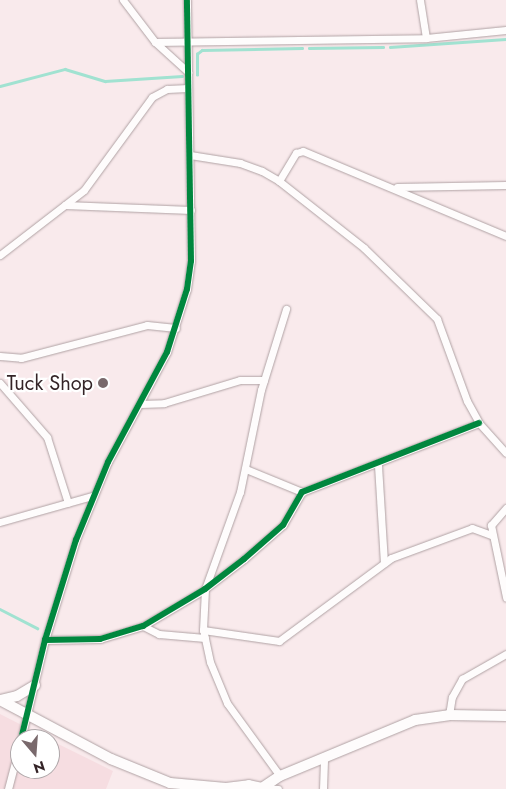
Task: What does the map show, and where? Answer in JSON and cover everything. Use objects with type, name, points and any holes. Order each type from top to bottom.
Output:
[{"type":"main road","points":[[0,700],[17,696],[35,685]]},
{"type":"main road","points":[[0,700],[123,764],[170,783],[226,788],[250,785],[262,788],[280,776],[416,720],[449,715],[506,716]]},
{"type":"street","points":[[123,0],[155,42],[188,72]]},
{"type":"street","points":[[24,729],[45,640],[92,496],[140,404],[176,328],[191,261],[187,0]]},
{"type":"street","points":[[420,0],[426,38]]},
{"type":"street","points":[[155,42],[426,38],[506,30]]},
{"type":"street","points":[[0,256],[91,183],[152,97],[167,89],[188,88]]},
{"type":"street","points":[[279,181],[296,153],[303,151],[506,236]]},
{"type":"street","points":[[190,155],[240,163],[279,181],[364,248],[437,318],[443,328],[462,392],[479,423],[506,454]]},
{"type":"street","points":[[392,187],[506,185]]},
{"type":"street","points":[[65,205],[191,210]]},
{"type":"street","points":[[280,776],[227,703],[210,662],[204,634],[205,589],[226,539],[246,469],[264,380],[286,309]]},
{"type":"street","points":[[0,356],[21,358],[147,325],[176,328]]},
{"type":"street","points":[[140,404],[164,403],[240,380],[264,380]]},
{"type":"street","points":[[0,383],[47,436],[68,503]]},
{"type":"street","points":[[45,640],[100,639],[143,626],[205,589],[276,531],[302,492],[378,465],[479,423]]},
{"type":"street","points":[[378,465],[384,563]]},
{"type":"street","points":[[246,469],[302,492]]},
{"type":"street","points":[[0,522],[92,496]]},
{"type":"street","points":[[506,508],[492,521],[491,535],[500,561],[506,597]]},
{"type":"street","points":[[143,626],[159,634],[204,634],[279,641],[384,563],[472,528],[491,535]]},
{"type":"street","points":[[449,715],[452,697],[462,680],[506,654]]},
{"type":"street","points":[[322,789],[324,758]]},
{"type":"street","points":[[262,788],[278,789]]},
{"type":"shaded area","points":[[0,714],[29,729],[10,729],[10,779],[60,779],[60,745],[113,771],[106,789],[0,789]]},
{"type":"waterway","points":[[390,47],[506,39]]},
{"type":"waterway","points":[[309,48],[383,47]]},
{"type":"waterway","points":[[197,75],[197,54],[202,50],[302,48]]},
{"type":"waterway","points":[[0,86],[65,69],[105,81],[182,76]]},
{"type":"waterway","points":[[0,609],[37,628]]},
{"type":"cycle path","points":[[23,729],[45,640],[76,540],[108,462],[167,352],[187,289],[191,261],[187,0]]},
{"type":"cycle path","points":[[45,640],[100,639],[143,626],[205,589],[244,559],[283,525],[302,492],[479,423]]},
{"type":"place","name":"Tuck Shop","points":[[103,383]]}]
